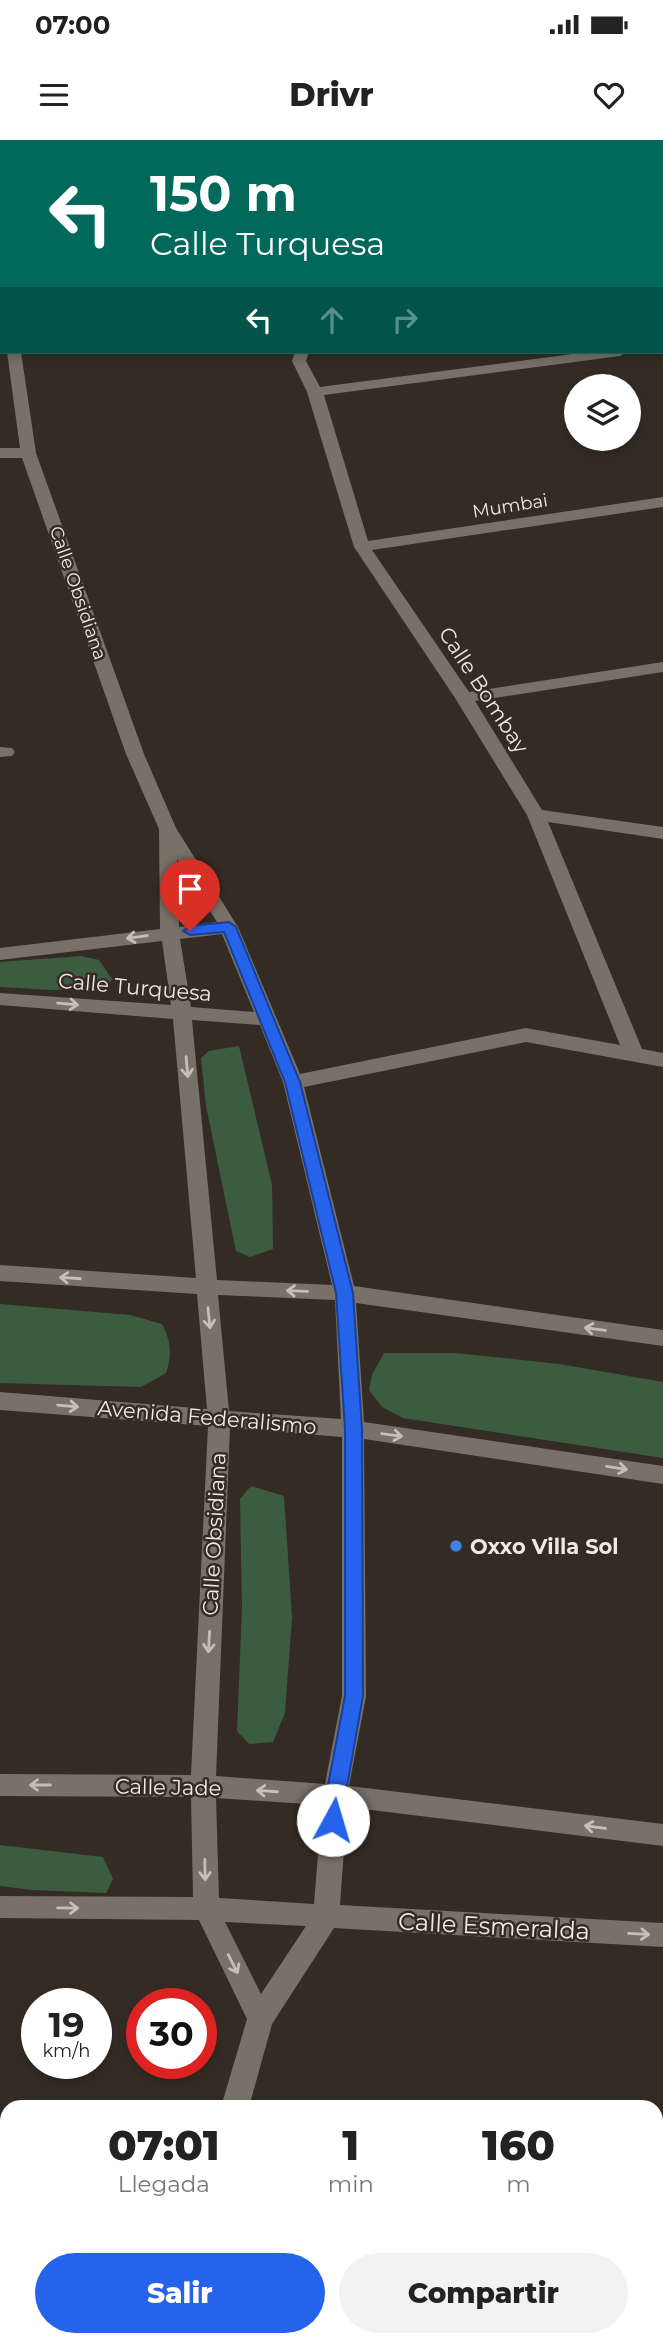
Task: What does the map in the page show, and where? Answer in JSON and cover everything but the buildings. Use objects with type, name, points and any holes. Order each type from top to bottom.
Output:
[{"type":"street","name":"Calle Obsidiana","points":[[14,354],[28,453],[135,754],[167,828],[229,927],[293,1082],[345,1293],[354,1429],[354,1696],[335,1796],[326,1917],[260,2019],[236,2100]]},
{"type":"street","name":"Calle Bombay","points":[[301,354],[299,361],[314,392],[362,547],[464,698],[536,815],[634,1055]]},
{"type":"street","points":[[314,392],[605,354]]},
{"type":"street","points":[[0,453],[28,453]]},
{"type":"street","name":"Mumbai","points":[[362,547],[663,502]]},
{"type":"street","points":[[464,698],[663,667]]},
{"type":"street","points":[[536,815],[663,833]]},
{"type":"street","name":"Calle Obsidiana","points":[[167,828],[170,933],[182,1014],[219,1419],[203,1786],[206,1909],[260,2019]]},
{"type":"street","name":"Calle Turquesa","points":[[0,954],[229,927]]},
{"type":"street","name":"Calle Turquesa","points":[[0,999],[266,1019]]},
{"type":"street","points":[[293,1082],[526,1035],[663,1060]]},
{"type":"street","points":[[0,1273],[205,1287],[345,1293],[663,1338]]},
{"type":"street","name":"Avenida Federalismo","points":[[0,1401],[354,1429],[663,1475]]},
{"type":"street","name":"Calle Jade","points":[[0,1785],[203,1786],[335,1796]]},
{"type":"street","points":[[335,1796],[663,1835]]},
{"type":"street","points":[[0,1907],[206,1909],[326,1917]]},
{"type":"street","name":"Calle Esmeralda","points":[[326,1917],[663,1935]]},
{"type":"green space","points":[[81,956],[99,960],[112,979],[107,988],[53,990],[0,987],[0,962]]},
{"type":"green space","points":[[239,1046],[272,1185],[273,1249],[250,1257],[236,1251],[206,1106],[201,1058],[209,1051]]},
{"type":"green space","points":[[0,1304],[130,1315],[162,1324],[170,1348],[166,1373],[141,1387],[0,1383]]},
{"type":"green space","points":[[384,1353],[455,1353],[559,1364],[663,1382],[663,1458],[403,1418],[382,1407],[369,1390],[372,1375]]},
{"type":"green space","points":[[251,1486],[284,1496],[292,1617],[285,1713],[273,1742],[249,1744],[237,1731],[242,1608],[240,1499]]},
{"type":"green space","points":[[0,1845],[103,1857],[113,1879],[106,1893],[0,1886]]},
{"type":"place","name":"Oxxo Villa Sol","points":[[456,1546]]},
{"type":"route","points":[[190,931],[229,927],[293,1082],[345,1293],[354,1429],[354,1696],[333,1820]]}]
